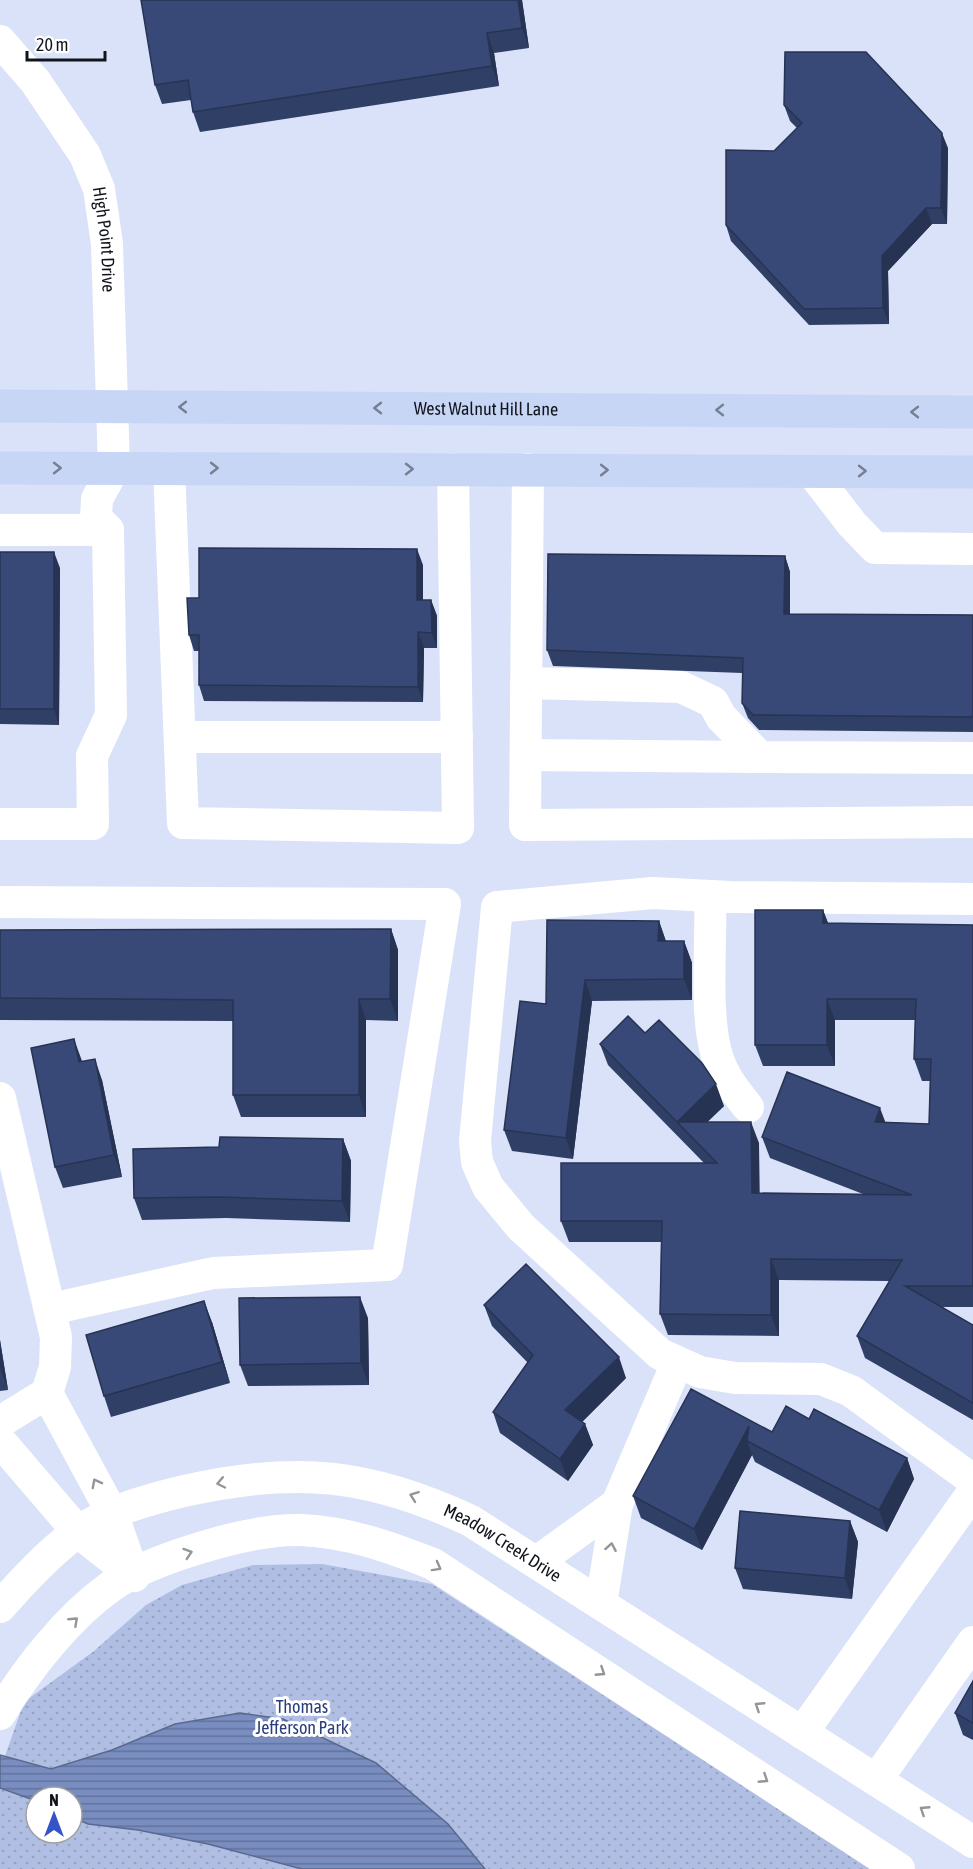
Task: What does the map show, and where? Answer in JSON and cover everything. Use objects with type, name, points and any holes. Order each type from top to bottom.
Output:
[{"type":"main road","name":"West Walnut Hill Lane","points":[[0,406],[973,412]]},
{"type":"main road","points":[[0,468],[973,472]]},
{"type":"street","name":"High Point Drive","points":[[0,41],[35,81],[85,154],[99,189],[107,244],[114,468]]},
{"type":"street","points":[[0,824],[93,824],[92,756],[111,715],[108,530],[96,518],[97,499],[114,468]]},
{"type":"street","points":[[169,468],[183,823],[458,828],[453,469]]},
{"type":"street","points":[[528,469],[525,825],[973,822]]},
{"type":"street","points":[[811,471],[852,524],[875,548],[973,549]]},
{"type":"street","points":[[0,530],[108,530]]},
{"type":"street","points":[[526,683],[681,687],[713,702],[721,717],[760,757]]},
{"type":"street","points":[[180,737],[457,737]]},
{"type":"street","points":[[526,755],[973,758]]},
{"type":"street","points":[[973,899],[710,896],[654,893],[497,907],[475,1141],[477,1162],[488,1187],[521,1227],[660,1354],[700,1372],[735,1378],[821,1379],[851,1391],[973,1480]]},
{"type":"street","points":[[710,896],[712,1014],[717,1056],[726,1079],[748,1107]]},
{"type":"street","points":[[0,902],[445,904],[387,1265],[213,1273],[51,1309]]},
{"type":"street","points":[[0,1098],[56,1337],[55,1357],[47,1393],[112,1513],[134,1575]]},
{"type":"street","points":[[601,1604],[617,1504],[677,1363]]},
{"type":"street","points":[[0,1422],[47,1393]]},
{"type":"street","points":[[0,1441],[78,1532],[134,1575]]},
{"type":"street","name":"Meadow Creek Drive","points":[[0,1607],[78,1532],[112,1513],[148,1499],[231,1481],[271,1476],[347,1479],[410,1494],[471,1521],[537,1561],[973,1842]]},
{"type":"street","points":[[802,1733],[973,1492]]},
{"type":"street","points":[[537,1561],[617,1504]]},
{"type":"street","points":[[0,1714],[20,1681],[55,1639],[111,1587],[166,1559],[236,1537],[300,1530],[370,1540],[433,1564],[899,1869]]},
{"type":"street","points":[[877,1779],[973,1642]]},
{"type":"green space","name":"Thomas Jefferson Park","points":[[322,1564],[432,1584],[871,1869],[0,1869],[0,1770],[24,1702],[94,1651],[146,1605],[182,1585],[253,1565]]},
{"type":"shaded area","points":[[240,1713],[283,1719],[376,1763],[448,1824],[485,1869],[302,1869],[208,1844],[138,1830],[88,1824],[84,1822],[84,1785],[24,1785],[24,1797],[0,1788],[0,1755],[51,1769],[112,1750],[175,1724]]},
{"type":"building","points":[[141,0],[518,0],[522,28],[487,33],[492,66],[193,112],[188,80],[155,85]]},
{"type":"building","points":[[785,52],[866,52],[942,133],[941,208],[926,208],[882,256],[883,308],[804,309],[726,225],[726,150],[774,151],[802,123],[784,105]]},
{"type":"building","points":[[199,548],[417,549],[417,600],[431,600],[432,633],[418,632],[418,687],[199,685],[199,635],[189,635],[187,598],[199,598]]},
{"type":"building","points":[[0,552],[54,552],[54,709],[0,709]]},
{"type":"building","points":[[548,554],[785,556],[784,614],[973,615],[973,717],[753,715],[742,703],[743,658],[547,650]]},
{"type":"building","points":[[755,910],[823,910],[823,923],[973,925],[973,1286],[905,1286],[973,1325],[973,1403],[857,1336],[902,1260],[771,1259],[771,1315],[660,1314],[662,1221],[561,1221],[561,1163],[717,1163],[677,1122],[751,1122],[752,1193],[912,1195],[762,1137],[787,1072],[880,1108],[875,1122],[929,1124],[931,1059],[914,1059],[916,999],[827,999],[827,1045],[755,1045]]},
{"type":"building","points":[[547,920],[659,921],[658,941],[684,941],[684,979],[585,980],[566,1138],[504,1130],[520,1001],[546,1004]]},
{"type":"building","points":[[391,929],[390,999],[359,999],[359,1095],[233,1095],[233,1000],[0,998],[0,930]]},
{"type":"building","points":[[628,1016],[645,1033],[659,1020],[702,1063],[716,1084],[677,1122],[600,1044]]},
{"type":"building","points":[[74,1039],[79,1062],[95,1059],[114,1155],[55,1167],[31,1048]]},
{"type":"building","points":[[220,1137],[343,1139],[342,1201],[219,1197],[134,1198],[133,1149],[219,1147]]},
{"type":"building","points":[[526,1264],[619,1357],[565,1410],[585,1424],[560,1459],[493,1412],[533,1355],[484,1305]]},
{"type":"building","points":[[360,1297],[361,1363],[240,1365],[239,1298]]},
{"type":"building","points":[[204,1301],[222,1362],[104,1396],[86,1335]]},
{"type":"building","points":[[691,1389],[772,1432],[786,1406],[809,1419],[814,1409],[907,1458],[879,1510],[747,1441],[749,1426],[694,1529],[633,1496]]},
{"type":"building","points":[[740,1511],[850,1521],[845,1578],[735,1568]]},
{"type":"building","points":[[973,1681],[973,1723],[955,1713]]}]
